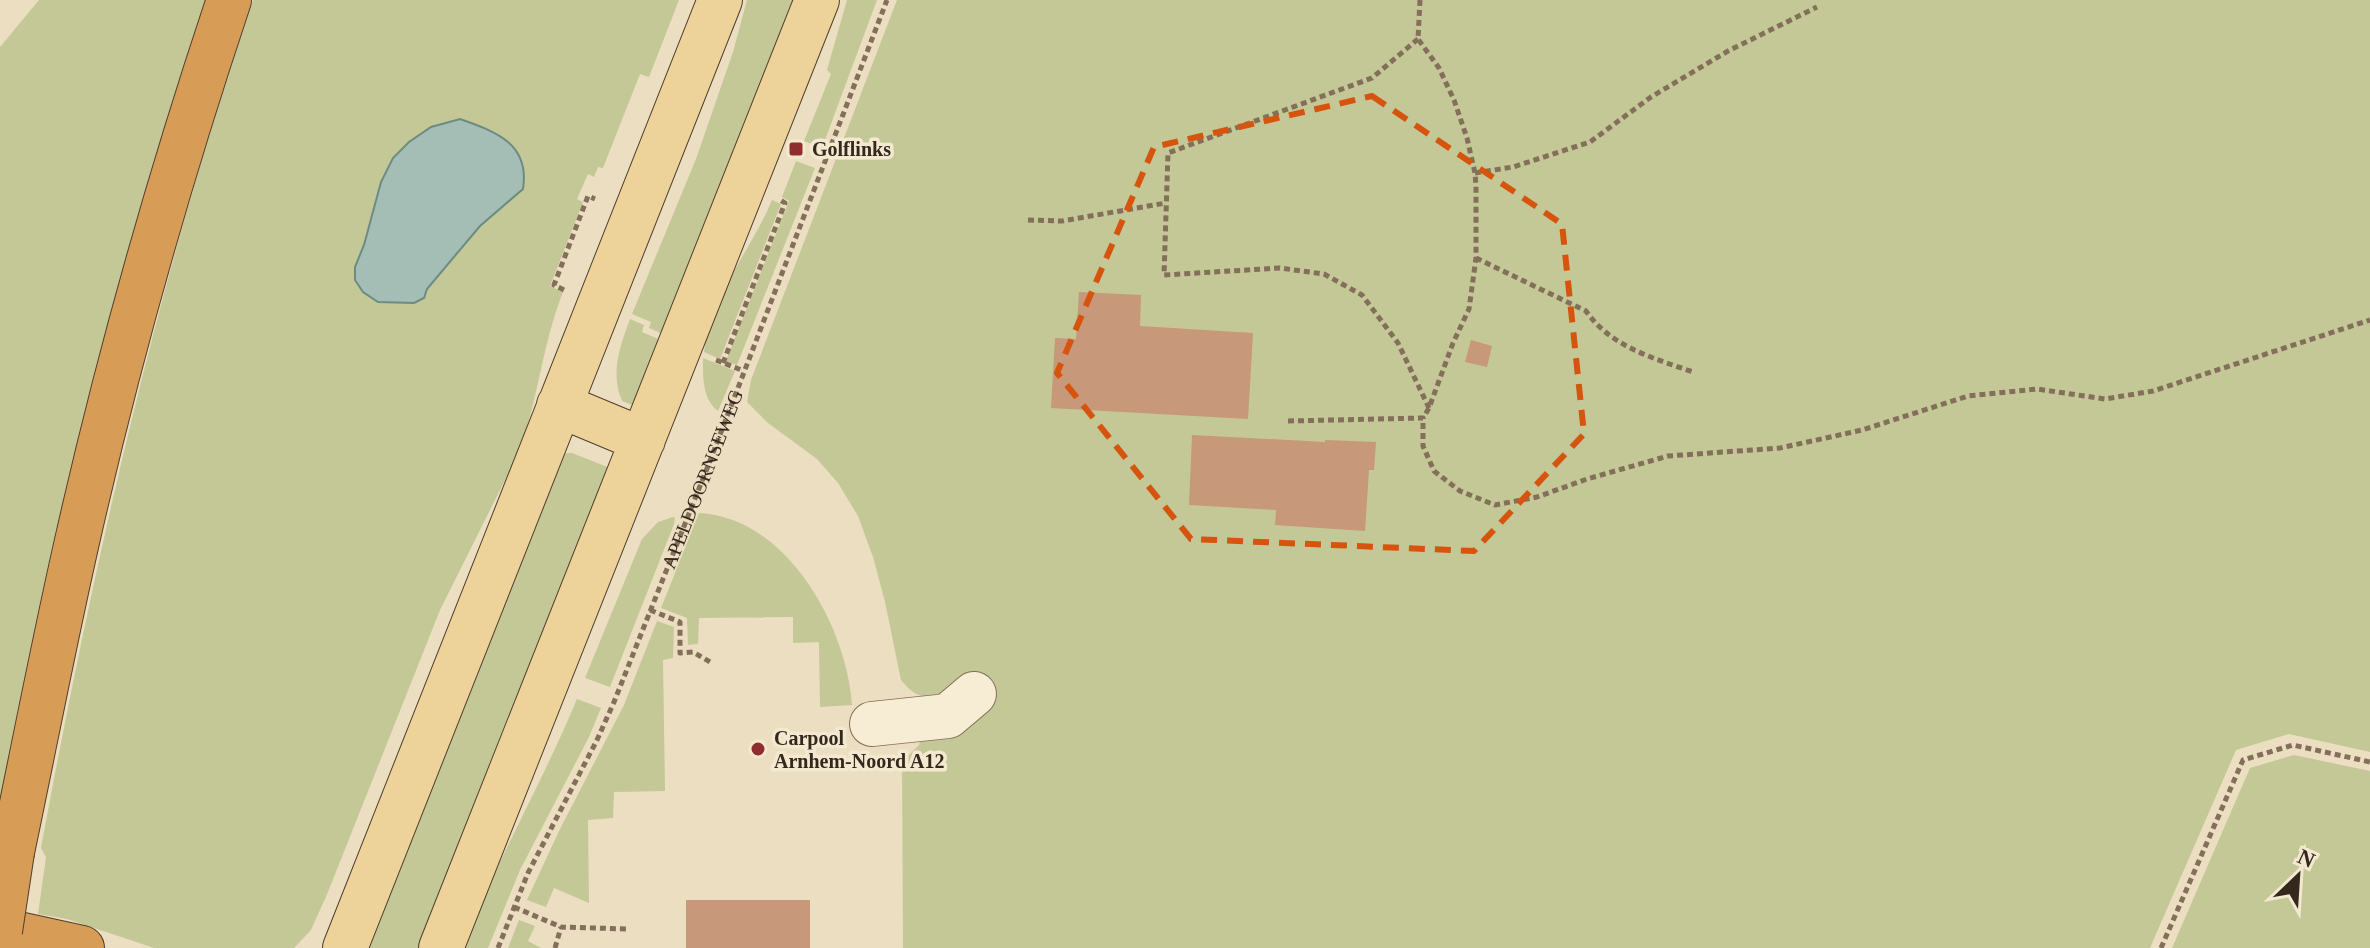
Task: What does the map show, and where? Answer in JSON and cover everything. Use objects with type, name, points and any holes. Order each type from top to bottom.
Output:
[{"type":"highway","points":[[82,948],[0,930],[12,852],[78,537],[119,374],[164,200],[229,0]]},
{"type":"main road","points":[[345,948],[720,0]]},
{"type":"main road","points":[[441,948],[817,0]]},
{"type":"main road","points":[[559,405],[643,440]]},
{"type":"lane","points":[[872,724],[948,716],[974,694]]},
{"type":"path","name":"APELDOORNSEWEG","points":[[498,948],[551,827],[597,740],[887,0]]},
{"type":"path","points":[[1420,0],[1418,39],[1439,68],[1454,100],[1475,173],[1476,258],[1469,309],[1423,418],[1423,446],[1434,471],[1460,491],[1495,505],[1537,497],[1668,456],[1780,448],[1862,430],[1968,396],[2037,389],[2105,399],[2153,391],[2370,320]]},
{"type":"path","points":[[1475,173],[1513,167],[1590,142],[1651,97],[1728,51],[1817,7]]},
{"type":"path","points":[[1418,39],[1372,78],[1168,153],[1164,275],[1280,268],[1324,274],[1362,295],[1398,343],[1429,408]]},
{"type":"path","points":[[723,363],[785,203],[776,198]]},
{"type":"path","points":[[1028,220],[1062,221],[1166,202]]},
{"type":"path","points":[[1476,258],[1586,311],[1596,326],[1634,351],[1693,372]]},
{"type":"path","points":[[1288,421],[1423,418]]},
{"type":"path","points":[[650,610],[680,622],[680,653],[693,652],[710,662]]},
{"type":"path","points":[[2161,948],[2243,760],[2293,745],[2370,762]]},
{"type":"path","points":[[514,907],[561,927],[627,929]]},
{"type":"path","points":[[555,948],[561,927]]},
{"type":"highlighted area","points":[[1372,96],[1562,224],[1584,434],[1474,551],[1191,539],[1057,373],[1154,147]]},
{"type":"green space","points":[[39,0],[213,0],[0,842],[0,47]]},
{"type":"green space","points":[[253,0],[679,0],[649,77],[640,74],[603,168],[598,167],[594,177],[588,174],[577,199],[583,202],[550,286],[563,292],[518,454],[440,610],[311,930],[294,948],[154,948],[67,919],[38,914],[46,857],[41,848],[83,633],[159,314],[219,104]],"holes":[[[523,189],[480,226],[427,289],[424,298],[414,303],[378,302],[355,267],[364,245]]]},
{"type":"green space","points":[[747,0],[795,0],[665,335],[649,328],[651,322],[632,314],[696,159],[733,52]]},
{"type":"green space","points":[[847,0],[877,0],[822,148],[804,141],[831,74],[827,70]]},
{"type":"green space","points":[[897,0],[2370,0],[2370,752],[2289,734],[2236,750],[2150,948],[903,948],[902,762],[919,745],[929,698],[913,692],[901,680],[873,557],[858,516],[838,483],[817,459],[768,423],[747,402],[751,380]]},
{"type":"green space","points":[[796,161],[815,168],[737,365],[726,361],[789,201],[782,197]]},
{"type":"green space","points":[[772,200],[781,204],[720,359],[704,352],[714,312]]},
{"type":"green space","points":[[630,319],[644,325],[642,332],[663,341],[637,407],[622,401],[617,380],[620,349]]},
{"type":"green space","points":[[703,358],[735,371],[718,411],[706,394]]},
{"type":"green space","points":[[572,453],[610,468],[421,948],[365,948],[559,454]]},
{"type":"green space","points":[[699,513],[731,519],[759,534],[785,555],[807,581],[825,611],[838,643],[848,675],[852,705],[820,707],[819,642],[793,643],[793,617],[699,618],[698,644],[688,645],[687,618],[661,608]]},
{"type":"green space","points":[[673,517],[674,524],[610,687],[585,678],[642,539],[658,522]]},
{"type":"green space","points":[[657,621],[674,627],[673,658],[663,660],[665,791],[614,792],[613,818],[588,820],[589,903],[554,888],[546,907],[527,900],[624,705]]},
{"type":"green space","points":[[577,699],[601,708],[589,737],[520,870],[488,948],[461,948],[489,885]]},
{"type":"green space","points":[[2294,755],[2370,771],[2370,948],[2172,948],[2250,768]]},
{"type":"green space","points":[[519,920],[535,926],[528,941],[541,948],[508,948]]},
{"type":"water","points":[[460,119],[508,142],[521,161],[523,189],[480,226],[427,289],[424,298],[414,303],[378,302],[363,292],[355,280],[355,267],[381,182],[393,158],[409,142],[431,127]]},
{"type":"building","points":[[1079,292],[1141,295],[1140,326],[1253,333],[1248,419],[1051,408],[1055,338],[1076,339]]},
{"type":"building","points":[[1471,340],[1492,346],[1487,367],[1465,362]]},
{"type":"building","points":[[1192,435],[1376,442],[1374,470],[1369,470],[1365,531],[1275,525],[1276,510],[1189,505]]},
{"type":"building","points":[[686,900],[810,900],[810,948],[686,948]]},
{"type":"place","name":"Golflinks","points":[[796,149]]},
{"type":"place","name":"Carpool Arnhem-Noord A12","points":[[758,749]]}]
